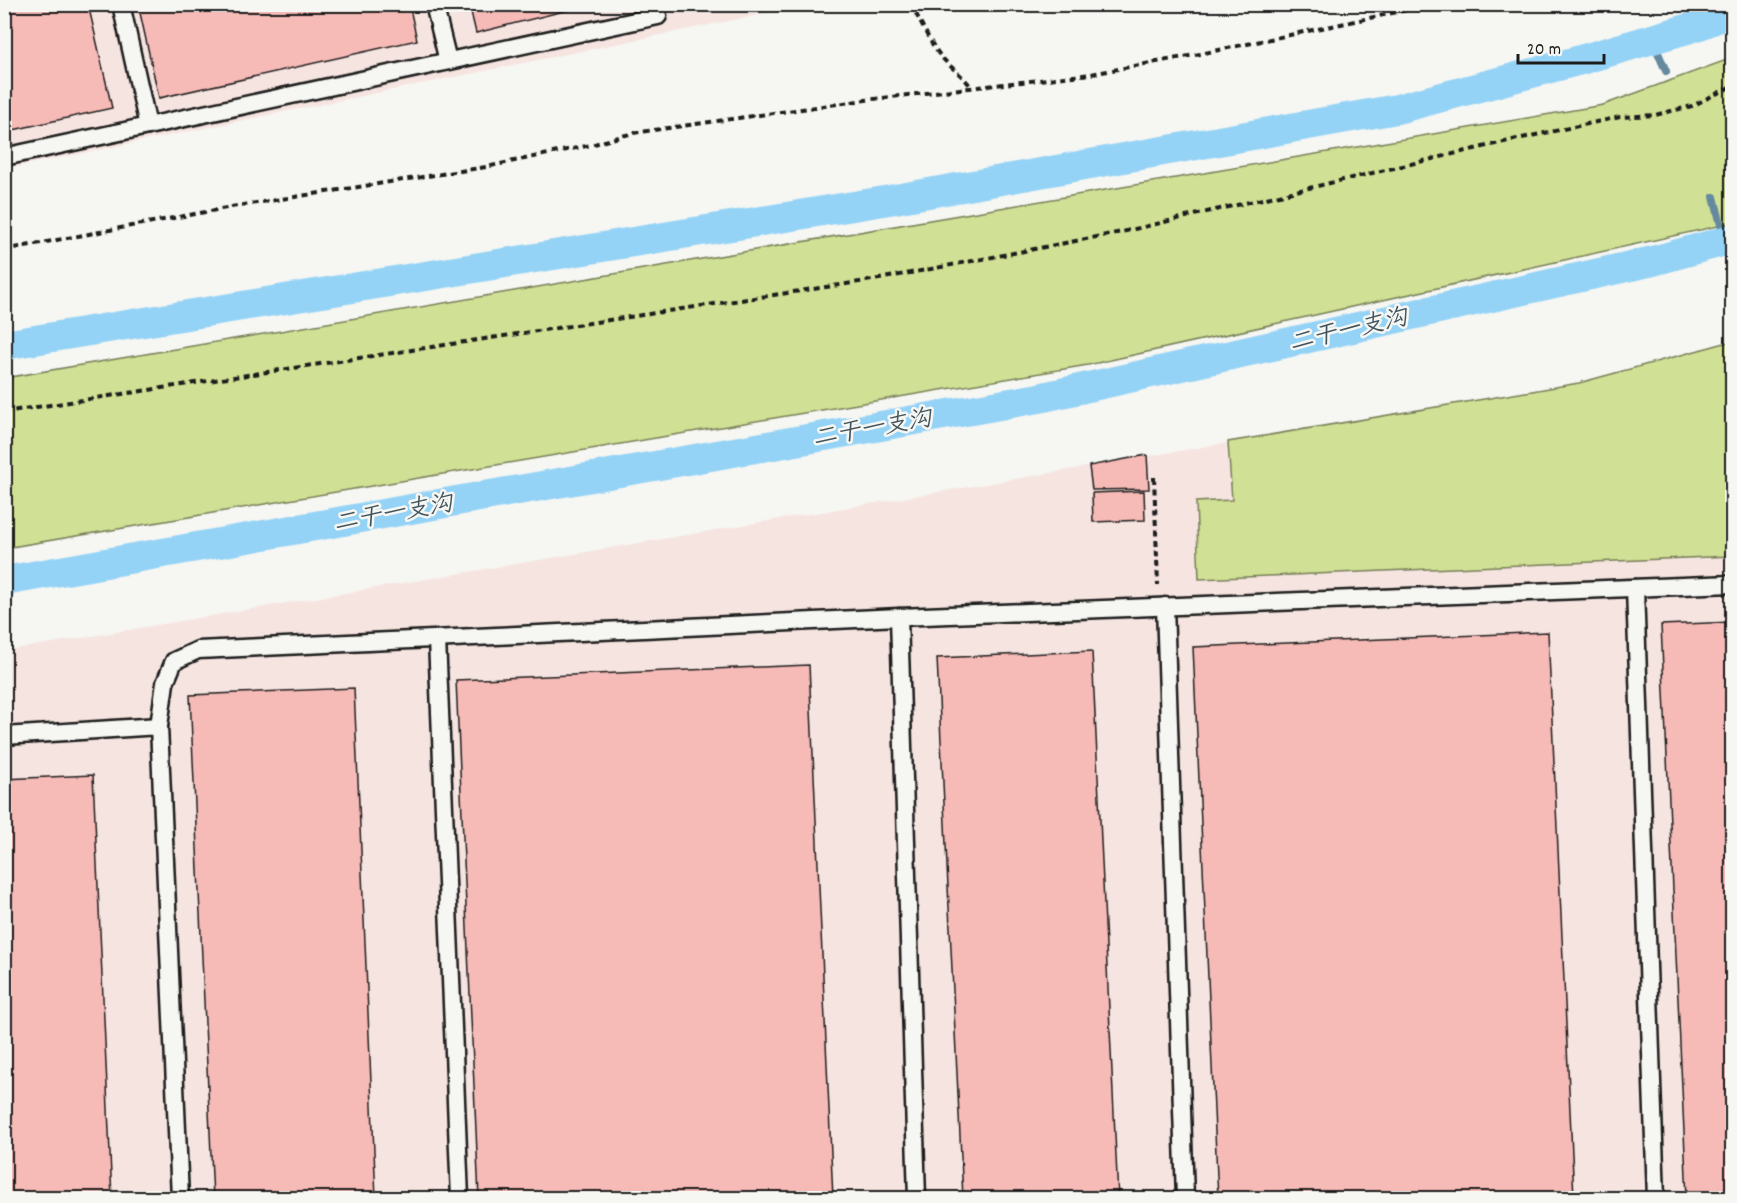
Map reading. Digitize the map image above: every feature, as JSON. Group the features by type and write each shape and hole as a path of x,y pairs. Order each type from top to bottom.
{"lane":[{"path":"121,4 148,126"},
{"path":"434,4 448,61"},
{"path":"4,157 657,16 655,4"},
{"path":"180,1198 159,726 165,682 174,661 198,650 899,617 1732,584"},
{"path":"1635,588 1656,1198"},
{"path":"1162,607 1185,1198"},
{"path":"899,617 917,1198"},
{"path":"437,639 460,1198"},
{"path":"4,736 159,726"}],"path":[{"path":"911,4 939,54 967,80 972,88"},
{"path":"4,250 237,206 486,167 591,145 633,133 865,100 1102,72 1309,32 1435,4"},
{"path":"4,412 879,279 1122,232 1620,117 1655,115 1692,106 1732,86"},
{"path":"1154,477 1162,607"}],"shaded area":[{"path":"5,5 806,5 5,169"},
{"path":"1732,341 1732,1198 5,1198 5,651 1579,383"}],"green space":[{"path":"1732,58 1732,223 1088,365 5,548 5,378 1603,105"},
{"path":"1732,341 1732,556 1199,579 1196,502 1232,500 1228,442 1579,383"}],"building":[{"path":"4,4 88,4 112,108 4,132"},
{"path":"138,4 409,4 417,40 159,98"},
{"path":"469,4 592,4 476,33"},
{"path":"1147,455 1149,489 1092,490 1089,466"},
{"path":"1144,491 1145,520 1093,522 1092,493"},
{"path":"1732,622 1732,1198 1687,1198 1661,625"},
{"path":"1548,632 1574,1198 1218,1198 1193,647"},
{"path":"1092,651 1118,1198 963,1198 937,658"},
{"path":"809,665 833,1198 479,1198 456,680"},
{"path":"354,688 376,1198 213,1198 190,695"},
{"path":"93,775 112,1198 4,1198 4,779"}],"waterway":[{"path":"4,345 884,201 1397,109 1577,61 1697,26 1732,12"},
{"path":"1652,39 1666,71"},
{"path":"1714,197 1725,241"},
{"name":"二干一支沟","path":"4,581 1039,398 1653,261 1732,239"}]}
